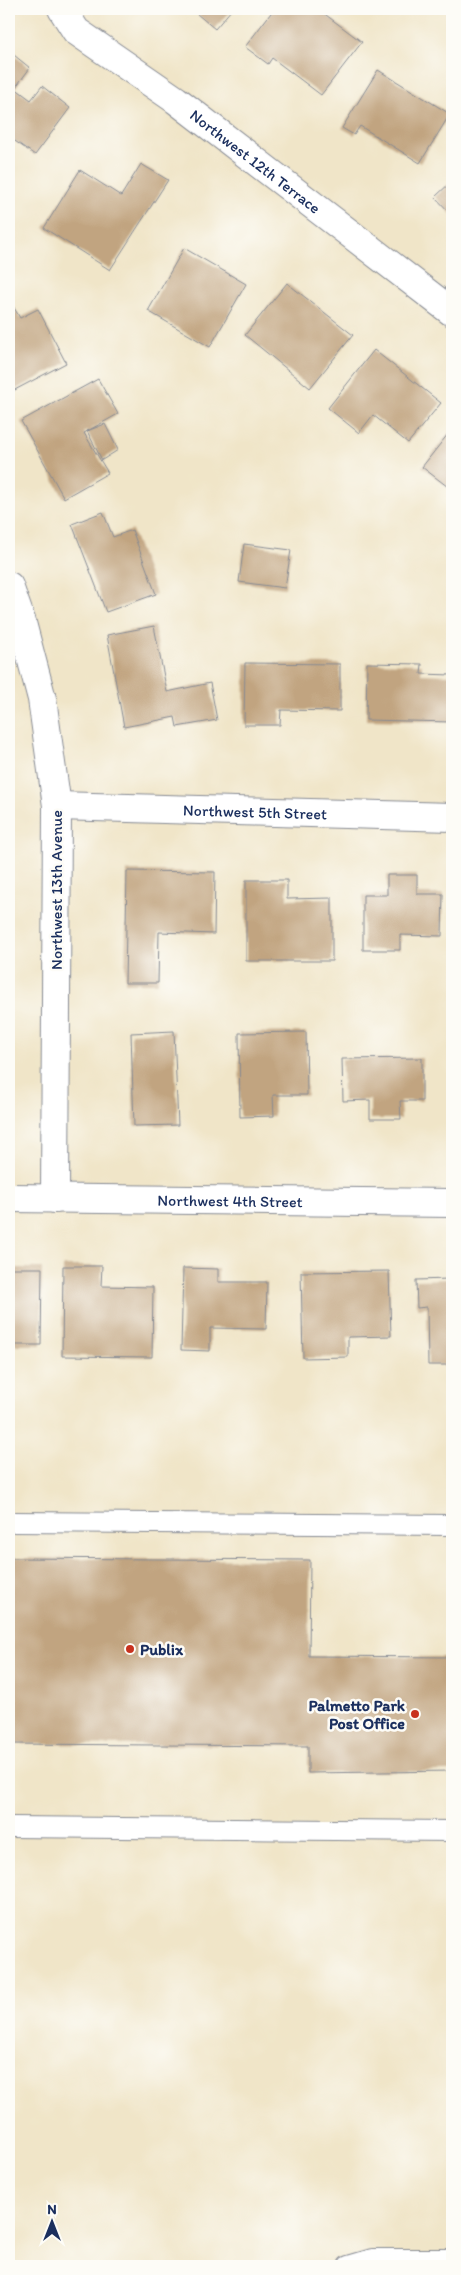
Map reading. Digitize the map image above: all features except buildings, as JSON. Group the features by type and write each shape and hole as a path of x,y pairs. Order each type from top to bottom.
{"street":[{"name":"Northwest 12th Terrace","path":"62,9 76,31 176,100 452,312"},
{"name":"Northwest 13th Avenue","path":"9,586 22,623 42,699 57,806 55,1199"},
{"name":"Northwest 5th Street","path":"57,806 452,817"},
{"name":"Northwest 4th Street","path":"9,1198 452,1203"}],"lane":[{"path":"9,1522 452,1525"},
{"path":"9,1827 452,1831"},
{"path":"348,2266 372,2259 452,2259"}],"place":[{"name":"Publix","path":"130,1649"},
{"name":"Palmetto Park Post Office","path":"415,1714"}]}
